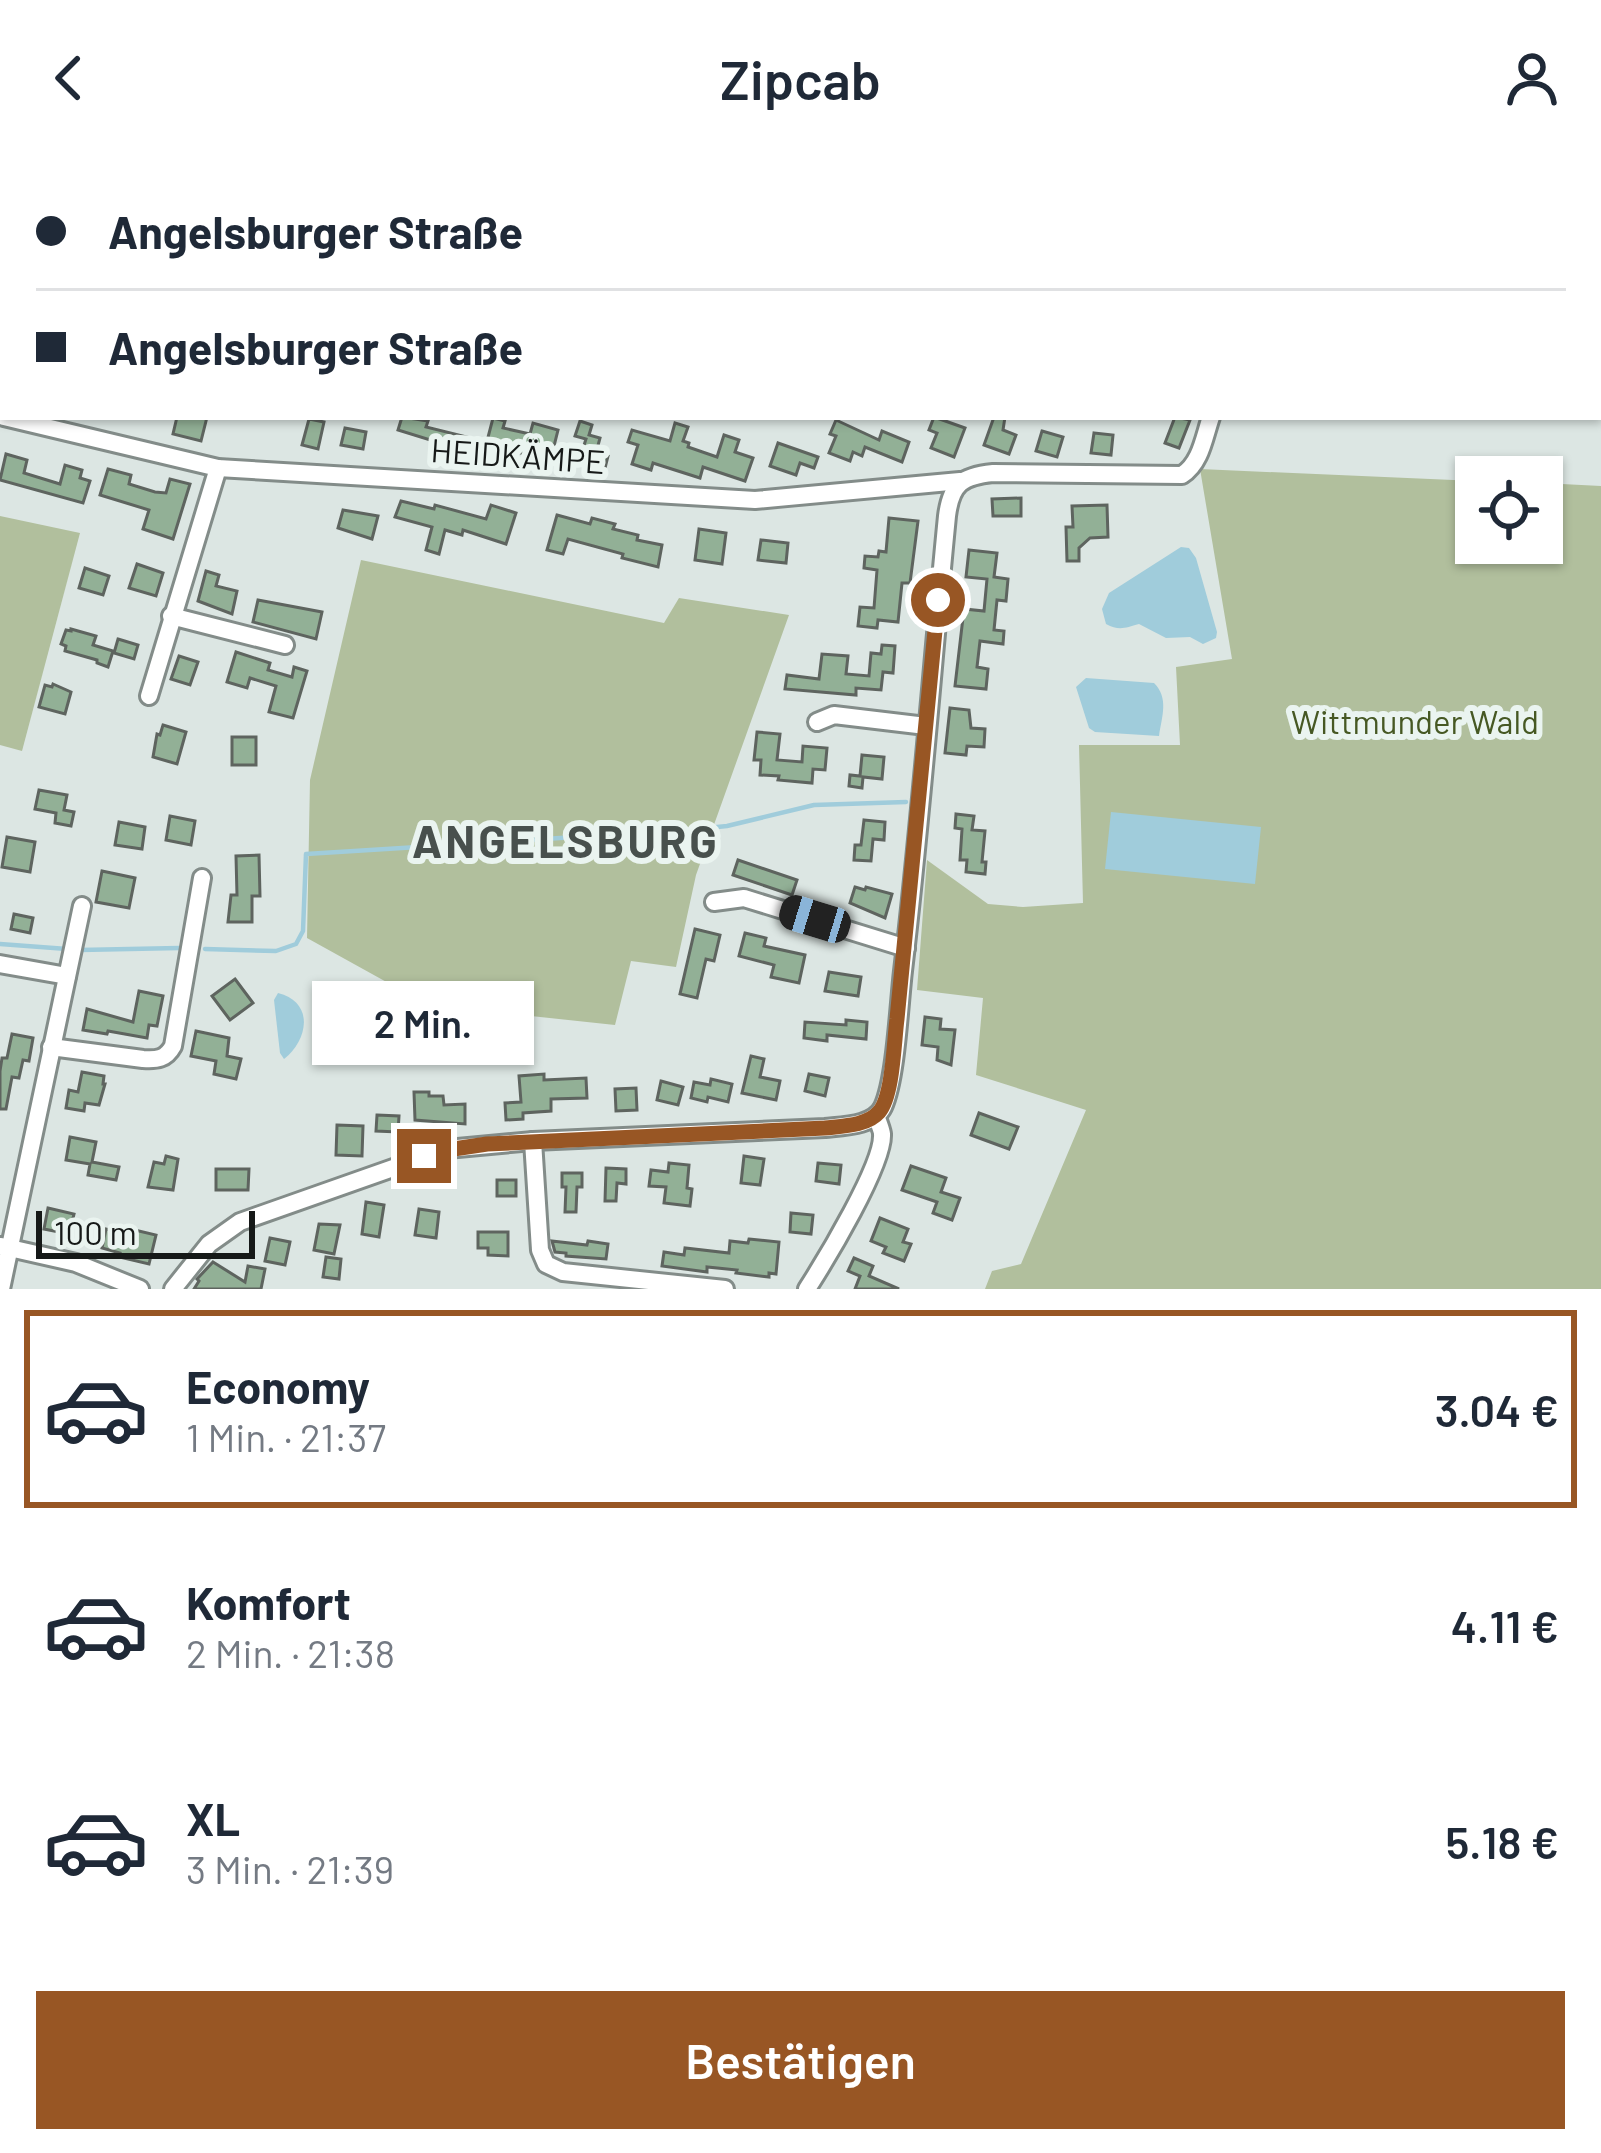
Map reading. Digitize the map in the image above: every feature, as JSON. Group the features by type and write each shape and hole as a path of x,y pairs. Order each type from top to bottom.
{"street":[{"name":"HEIDKÄMPE","path":"15,420 218,468 755,500 957,486 974,475 993,473 1182,475 1192,469 1210,420"},
{"path":"148,696 218,468"},
{"path":"173,1289 209,1244 240,1222 447,1150 533,1141 825,1128 876,1116 890,1073 947,516 957,486"},
{"path":"171,616 285,645"},
{"path":"817,722 834,716 926,726"},
{"path":"52,1047 156,1060 170,1052 202,878"},
{"path":"714,902 744,898 906,947"},
{"path":"1,1289 5,1246 82,906"},
{"path":"0,964 67,976"},
{"path":"807,1289 871,1171 882,1133 876,1116"},
{"path":"533,1141 540,1250 546,1264 563,1272 725,1289"},
{"path":"5,1246 76,1263 140,1289"}],"green space":[{"name":"Wittmunder Wald","path":"1200,469 1455,480 1455,564 1563,564 1563,484 1601,486 1601,1289 985,1289 992,1271 1021,1264 1086,1110 976,1075 983,998 917,990 927,860 988,904 1083,903 1079,745 1180,745 1176,667 1232,659"},
{"path":"0,516 80,533 22,751 0,745"},
{"path":"361,560 664,623 679,598 789,615 696,875 676,967 631,961 615,1025 428,1005 307,938 310,780"}],"water":[{"path":"1181,547 1189,548 1196,558 1216,638 1203,644 1190,637 1166,638 1139,624 1118,628 1106,624 1102,609 1109,593"},
{"path":"1086,678 1154,683 1163,701 1159,736 1089,728 1076,687"},
{"path":"1111,812 1261,827 1255,884 1105,869"},
{"path":"278,993 298,1004 304,1022 299,1042 284,1059 274,1000"}],"building":[{"path":"176,420 206,420 201,441 173,434"},
{"path":"309,420 324,422 318,449 302,445"},
{"path":"401,420 422,420 428,421 426,427 467,437 462,458 435,451 437,442 398,430"},
{"path":"492,420 505,421 503,428 530,434 533,423 558,430 542,467 523,461 525,454 486,445"},
{"path":"836,420 879,440 882,431 909,442 902,462 865,447 862,456 853,452 850,461 829,453"},
{"path":"933,420 965,428 954,457 931,448 937,433 929,430"},
{"path":"993,420 1005,420 1003,430 1016,435 1009,454 984,445"},
{"path":"1174,420 1190,420 1179,448 1165,443"},
{"path":"580,421 592,425 589,435 600,438 596,453 608,456 604,472 578,464 586,439 575,436"},
{"path":"675,423 688,427 683,441 688,447 717,457 724,435 739,440 735,452 753,458 745,481 703,467 700,478 653,463 651,470 632,464 638,445 628,442 632,430 670,441"},
{"path":"345,428 366,432 363,449 341,445"},
{"path":"1042,431 1063,437 1057,457 1036,451"},
{"path":"1094,433 1113,435 1111,455 1091,453"},
{"path":"778,443 818,457 814,468 800,463 796,475 770,466"},
{"path":"6,454 27,460 24,473 60,484 65,465 82,470 80,478 90,481 83,503 0,480"},
{"path":"108,469 131,475 129,484 155,492 166,493 170,479 190,484 173,539 143,529 149,510 100,495"},
{"path":"1021,498 1021,516 993,516 992,499"},
{"path":"401,501 486,519 491,505 516,513 506,544 463,530 462,535 445,530 439,554 426,550 432,527 395,517"},
{"path":"1107,505 1108,537 1090,538 1079,548 1079,561 1067,561 1066,527 1073,527 1072,506"},
{"path":"343,510 378,516 372,539 338,528"},
{"path":"557,515 590,524 592,518 615,524 613,529 638,535 637,540 662,545 658,567 568,539 563,554 547,550"},
{"path":"889,518 918,521 910,583 902,583 898,622 878,620 877,628 858,626 860,607 874,608 877,570 864,568 865,556 886,552"},
{"path":"699,529 726,533 722,564 695,560"},
{"path":"761,540 788,543 786,563 758,560"},
{"path":"969,550 997,553 994,577 1008,579 1006,601 997,600 994,630 1004,631 1003,644 980,641 977,667 988,669 986,689 955,686 964,609 984,611 987,579 966,577"},
{"path":"137,564 163,573 156,596 129,588"},
{"path":"85,568 109,576 103,595 79,588"},
{"path":"206,571 219,575 216,586 237,591 232,614 198,601"},
{"path":"258,600 322,612 316,639 253,622"},
{"path":"66,630 96,636 93,645 113,651 108,667 65,651 61,644"},
{"path":"118,639 138,645 134,659 114,653"},
{"path":"882,645 895,646 893,673 883,672 881,690 856,688 856,695 785,689 787,675 819,679 822,654 848,656 846,674 869,676 871,653 881,654"},
{"path":"236,652 270,663 268,670 292,677 294,667 307,671 293,718 269,712 276,686 250,678 247,688 227,682"},
{"path":"179,656 198,662 190,685 171,679"},
{"path":"45,685 71,692 65,714 39,707"},
{"path":"950,708 969,710 971,728 985,729 984,747 967,746 966,755 945,753"},
{"path":"163,725 186,732 177,764 153,757"},
{"path":"757,732 780,734 777,760 802,762 803,746 827,748 825,770 813,769 812,783 760,775 761,760 754,760"},
{"path":"232,737 256,737 256,765 232,765"},
{"path":"862,755 884,757 882,779 863,777 862,788 849,786 850,775 860,776"},
{"path":"39,790 67,795 64,810 74,812 71,826 55,823 56,813 35,809"},
{"path":"956,814 974,816 972,830 985,831 985,874 966,872 967,860 960,860 962,829 955,828"},
{"path":"170,816 195,821 191,845 166,840"},
{"path":"864,820 885,822 884,840 873,839 871,861 854,860"},
{"path":"119,822 145,827 142,849 115,845"},
{"path":"7,837 35,842 30,872 2,867"},
{"path":"259,855 260,896 252,896 252,922 228,922 231,895 237,895 236,856"},
{"path":"738,860 797,880 792,895 733,875"},
{"path":"102,871 135,878 129,908 96,902"},
{"path":"855,887 892,894 885,918 850,903"},
{"path":"14,914 33,918 30,933 11,929"},
{"path":"695,929 720,935 714,961 706,959 697,998 680,994"},
{"path":"745,933 766,938 764,946 805,955 799,983 771,977 774,965 739,956"},
{"path":"829,972 861,977 858,996 825,991"},
{"path":"235,979 253,1003 230,1020 212,996"},
{"path":"139,991 163,996 157,1026 149,1025 147,1038 83,1030 87,1009 133,1022"},
{"path":"925,1017 941,1019 940,1029 955,1030 951,1065 937,1060 938,1047 922,1045"},
{"path":"846,1020 867,1022 866,1039 804,1038 805,1022 846,1025"},
{"path":"196,1031 229,1038 227,1056 241,1059 236,1079 214,1074 216,1061 191,1056"},
{"path":"12,1034 33,1038 29,1061 23,1060 19,1078 12,1077 6,1109 0,1109 2,1058 7,1058"},
{"path":"751,1056 764,1059 760,1077 780,1081 776,1100 742,1093"},
{"path":"82,1072 104,1076 99,1105 85,1103 84,1111 66,1108 69,1090 78,1092"},
{"path":"544,1074 544,1080 586,1078 587,1098 551,1099 551,1111 506,1120 505,1103 521,1102 519,1076"},
{"path":"809,1074 829,1078 825,1096 805,1091"},
{"path":"711,1079 732,1084 728,1102 691,1098 694,1082 710,1085"},
{"path":"661,1081 683,1087 678,1105 657,1100"},
{"path":"636,1088 637,1110 616,1111 615,1089"},
{"path":"414,1092 443,1096 444,1105 465,1104 465,1124 415,1120"},
{"path":"979,1113 1018,1127 1009,1149 971,1135"},
{"path":"377,1115 399,1116 398,1132 376,1131"},
{"path":"337,1125 363,1126 362,1156 336,1155"},
{"path":"70,1137 96,1142 92,1162 119,1167 116,1180 88,1175 90,1164 66,1160"},
{"path":"166,1156 178,1159 173,1190 148,1187 154,1162 164,1164"},
{"path":"744,1156 764,1159 760,1185 741,1183"},
{"path":"669,1163 689,1165 690,1206 664,1203 666,1187 649,1186 651,1170 668,1172"},
{"path":"818,1163 841,1165 839,1184 816,1181"},
{"path":"911,1166 946,1178 941,1192 960,1198 952,1220 933,1213 937,1202 902,1190"},
{"path":"606,1168 626,1169 626,1184 617,1183 616,1201 605,1201"},
{"path":"216,1169 249,1169 248,1190 216,1190"},
{"path":"562,1173 582,1173 576,1212 565,1212"},
{"path":"497,1180 516,1180 516,1196 497,1196"},
{"path":"366,1202 384,1205 379,1237 362,1234"},
{"path":"48,1208 74,1214 69,1234 44,1229"},
{"path":"419,1209 439,1212 436,1238 415,1235"},
{"path":"791,1213 813,1215 811,1234 790,1232"},
{"path":"880,1218 908,1229 903,1242 911,1244 904,1261 883,1253 886,1247 871,1241"},
{"path":"319,1224 340,1225 334,1254 314,1250"},
{"path":"122,1227 156,1235 149,1264 102,1248 106,1229 120,1232"},
{"path":"478,1232 508,1232 508,1256 488,1255 488,1248 478,1248"},
{"path":"270,1238 290,1242 285,1265 265,1261"},
{"path":"749,1239 779,1242 776,1274 662,1266 664,1252 684,1255 685,1248 729,1253 730,1241 748,1243"},
{"path":"552,1241 608,1244 606,1259 566,1256 555,1252"},
{"path":"326,1257 341,1259 339,1279 323,1277"},
{"path":"854,1258 873,1266 869,1276 899,1289 855,1289 860,1276 848,1271"},
{"path":"213,1262 245,1282 248,1266 265,1269 261,1289 194,1289"}],"waterway":[{"path":"205,949 276,951 296,944 303,931 306,854 688,830 727,826 814,805 906,802"},
{"path":"0,944 67,949"},
{"path":"80,950 179,948"}],"district":[{"name":"ANGELSBURG","path":"566,840"}],"route":[{"path":"424,1156 487,1144 825,1128 876,1116 890,1073 906,947 938,600"}]}
